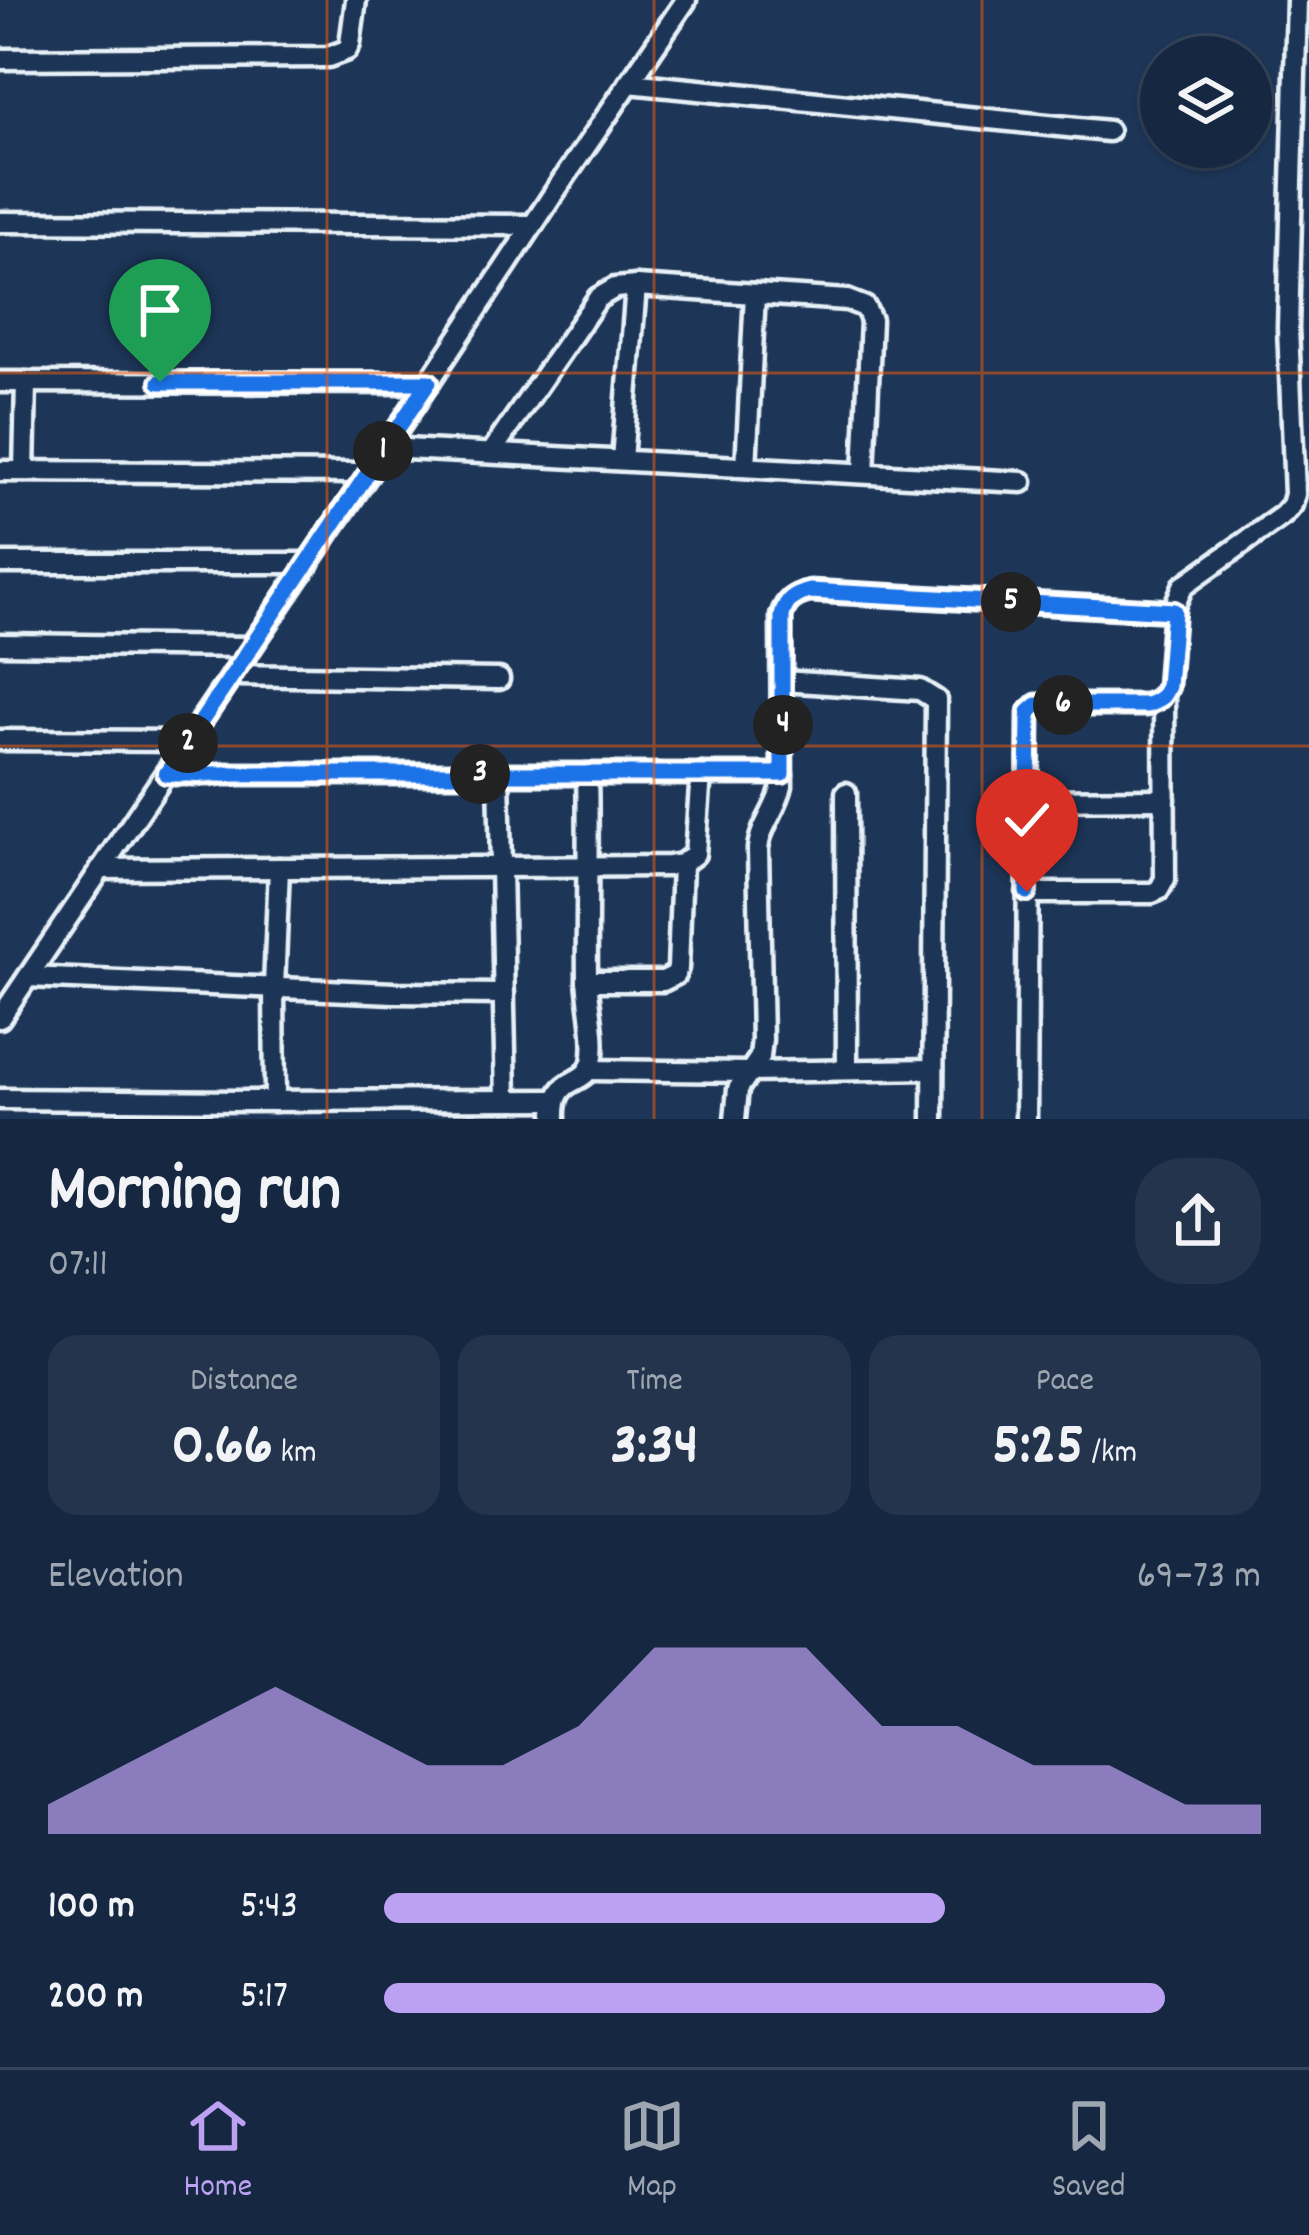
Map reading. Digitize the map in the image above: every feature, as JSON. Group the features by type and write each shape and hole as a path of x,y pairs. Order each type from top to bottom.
{"street":[{"path":"0,59 328,57 347,50 350,44 356,0"},
{"path":"0,1018 686,0"},
{"path":"1027,892 1159,890 1165,879 1164,696 1177,596 1292,505 1288,328 1297,0"},
{"path":"629,83 1108,131"},
{"path":"0,222 533,225"},
{"path":"622,460 636,286"},
{"path":"491,454 598,298 615,288 636,286 857,302 869,312 864,473"},
{"path":"746,467 754,294"},
{"path":"0,382 429,382"},
{"path":"24,471 26,382"},
{"path":"386,448 1022,482"},
{"path":"0,471 369,473"},
{"path":"0,563 309,563"},
{"path":"736,1119 738,1089 760,1057 758,849 761,831 779,798 782,616 796,594 810,591 1174,611"},
{"path":"0,644 250,647"},
{"path":"232,675 499,679"},
{"path":"782,681 920,690 936,700 934,1119"},
{"path":"1026,1119 1028,721 1037,705 1146,705 1164,696"},
{"path":"0,740 189,741"},
{"path":"166,774 782,774"},
{"path":"499,774 506,1100"},
{"path":"587,774 587,981 592,1054 588,1070"},
{"path":"100,869 682,864 694,854 701,774"},
{"path":"846,793 847,1070"},
{"path":"1028,800 1165,799"},
{"path":"587,981 663,981 675,975 682,864"},
{"path":"275,1101 279,868"},
{"path":"28,977 504,994"},
{"path":"0,1099 506,1100 555,1109 563,1086 588,1070 933,1069"}],"route":[{"path":"160,382 429,382 166,774 782,774 782,616 796,594 810,591 1174,611 1168,686 1158,702 1037,705 1029,712 1027,892"}]}
